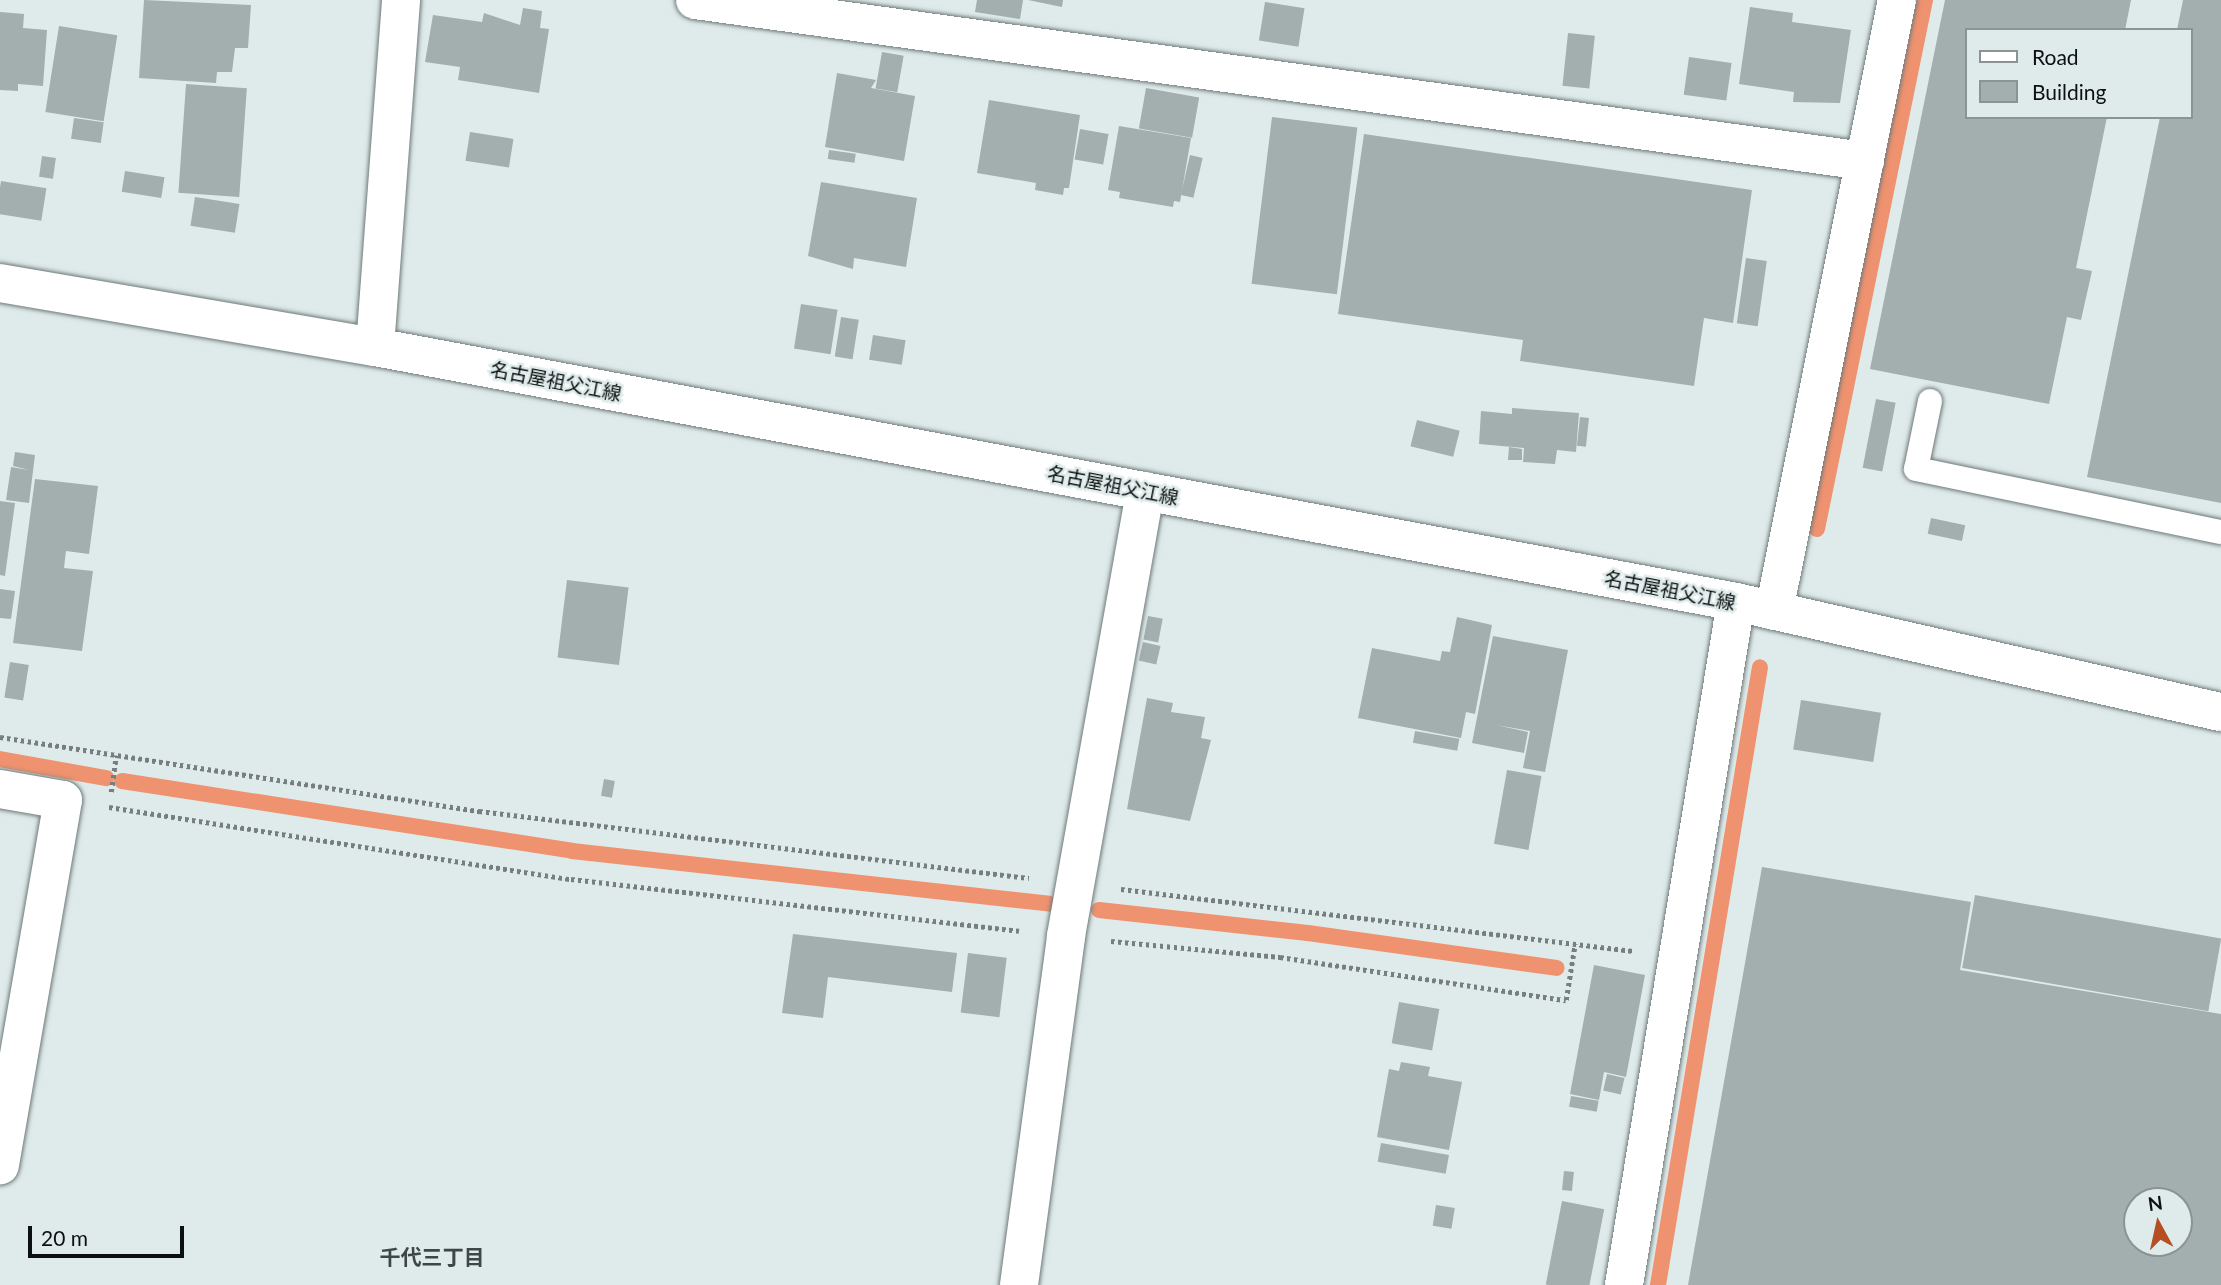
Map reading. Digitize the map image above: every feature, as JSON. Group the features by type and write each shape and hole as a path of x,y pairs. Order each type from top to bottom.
{"street":[{"path":"375,347 401,0"},
{"path":"695,0 1865,162"},
{"path":"1774,611 1897,0"},
{"name":"名古屋祖父江線","path":"0,283 375,347 1736,602 2221,712"},
{"path":"1019,1285 1066,936 1145,491"},
{"path":"1624,1285 1736,602"},
{"path":"0,789 63,800 0,1166"}],"lane":[{"path":"1930,401 1916,469 2221,532"}],"path":[{"path":"0,737 479,811 1678,956"},
{"path":"109,807 116,754"},
{"path":"63,800 571,879 1066,936 1280,957 1566,1000 1575,944"}],"building":[{"path":"144,0 251,5 248,48 235,48 232,72 217,72 216,83 139,78"},
{"path":"977,0 1023,0 1020,19 975,12"},
{"path":"1028,0 1063,0 1062,7"},
{"path":"1945,0 2131,0 2125,28 1966,28 1966,119 2107,119 2076,268 2092,271 2081,320 2067,317 2049,404 1870,369"},
{"path":"2183,0 2221,0 2221,503 2087,477 2160,119 2193,119 2193,28 2177,28"},
{"path":"1265,2 1305,8 1298,47 1259,41"},
{"path":"1750,7 1793,13 1792,22 1851,30 1840,103 1793,102 1794,92 1739,84"},
{"path":"523,8 542,11 540,28 549,29 539,93 458,80 460,67 425,62 433,15 482,22 484,13 520,25"},
{"path":"0,12 24,14 23,28 47,30 43,86 18,84 18,91 0,90"},
{"path":"59,26 117,35 104,121 45,112"},
{"path":"1568,33 1595,36 1589,89 1562,86"},
{"path":"882,52 904,56 897,92 876,88"},
{"path":"1689,57 1732,63 1726,101 1684,95"},
{"path":"837,73 876,80 871,88 915,96 904,161 825,147"},
{"path":"186,84 247,88 239,197 178,193"},
{"path":"1146,88 1199,97 1192,138 1139,128"},
{"path":"989,100 1080,115 1069,188 1064,188 1063,195 1035,190 1036,183 977,173"},
{"path":"1272,117 1357,127 1337,294 1252,284"},
{"path":"74,118 104,122 101,143 71,139"},
{"path":"1119,126 1191,138 1180,202 1174,201 1173,207 1119,198 1120,192 1108,190"},
{"path":"1080,129 1109,134 1103,165 1075,160"},
{"path":"470,132 513,139 509,168 465,161"},
{"path":"1364,134 1752,190 1733,323 1704,318 1694,386 1520,361 1523,340 1338,314"},
{"path":"829,150 856,154 854,163 828,159"},
{"path":"1190,155 1203,158 1193,198 1181,195"},
{"path":"42,156 56,158 53,179 39,177"},
{"path":"125,171 165,177 161,198 122,192"},
{"path":"1,181 46,188 41,221 0,214"},
{"path":"821,182 917,198 906,267 854,258 853,269 808,256"},
{"path":"195,197 239,204 235,233 190,226"},
{"path":"1746,258 1767,261 1758,326 1737,323"},
{"path":"801,304 838,310 831,354 794,348"},
{"path":"841,317 859,320 853,359 835,357"},
{"path":"873,335 906,340 902,365 869,360"},
{"path":"1876,399 1896,403 1882,472 1863,468"},
{"path":"1512,408 1579,413 1576,452 1557,450 1555,464 1523,462 1524,448 1479,444 1481,411 1512,414"},
{"path":"1580,417 1589,418 1586,447 1577,446"},
{"path":"1417,420 1460,431 1453,457 1410,446"},
{"path":"1509,447 1522,449 1522,460 1508,460"},
{"path":"15,452 35,455 29,503 6,500 11,467 29,470 13,466"},
{"path":"35,479 98,486 89,554 66,551 64,568 93,571 82,651 13,643"},
{"path":"0,501 15,503 5,576 0,575"},
{"path":"1931,518 1965,525 1962,541 1928,534"},
{"path":"567,580 629,588 619,665 557,657"},
{"path":"0,589 15,591 11,619 0,618"},
{"path":"1148,616 1163,619 1158,642 1143,640"},
{"path":"1457,617 1492,625 1475,714 1466,712 1461,738 1358,718 1372,648 1440,661 1442,651 1450,652"},
{"path":"1493,636 1568,650 1545,772 1523,768 1530,731 1496,725 1528,732 1524,753 1472,743"},
{"path":"1143,642 1161,646 1156,665 1139,661"},
{"path":"10,662 29,665 23,701 4,698"},
{"path":"1147,698 1173,703 1171,712 1205,717 1201,738 1211,740 1190,821 1127,809"},
{"path":"1801,700 1881,713 1873,762 1793,749"},
{"path":"1415,731 1459,739 1457,751 1413,743"},
{"path":"1507,770 1541,776 1528,850 1494,844"},
{"path":"604,779 615,781 612,798 601,796"},
{"path":"1762,867 1971,902 1960,970 2221,1014 2221,1285 1688,1285"},
{"path":"1975,895 2221,938 2208,1011 1962,968"},
{"path":"793,934 957,953 952,992 828,977 823,1018 782,1013"},
{"path":"968,953 1007,958 999,1017 961,1013"},
{"path":"1594,965 1645,975 1626,1077 1604,1072 1599,1100 1570,1094"},
{"path":"1399,1002 1439,1009 1432,1050 1392,1043"},
{"path":"1401,1062 1430,1067 1428,1076 1462,1082 1449,1150 1377,1137 1389,1069 1399,1071"},
{"path":"1607,1074 1625,1078 1621,1095 1603,1091"},
{"path":"1571,1096 1599,1101 1597,1112 1569,1107"},
{"path":"1381,1143 1449,1155 1446,1174 1378,1162"},
{"path":"1564,1171 1574,1172 1572,1191 1562,1190"},
{"path":"1562,1201 1604,1209 1589,1285 1546,1284"},
{"path":"1436,1205 1455,1208 1451,1229 1433,1226"}],"waterway":[{"path":"1817,529 1925,0"},
{"path":"1658,1285 1760,667"},
{"path":"0,759 106,778"},
{"path":"122,781 572,851 1049,904"},
{"path":"1099,910 1308,933 1557,968"}],"district":[{"name":"千代三丁目","path":"432,1257"}]}
